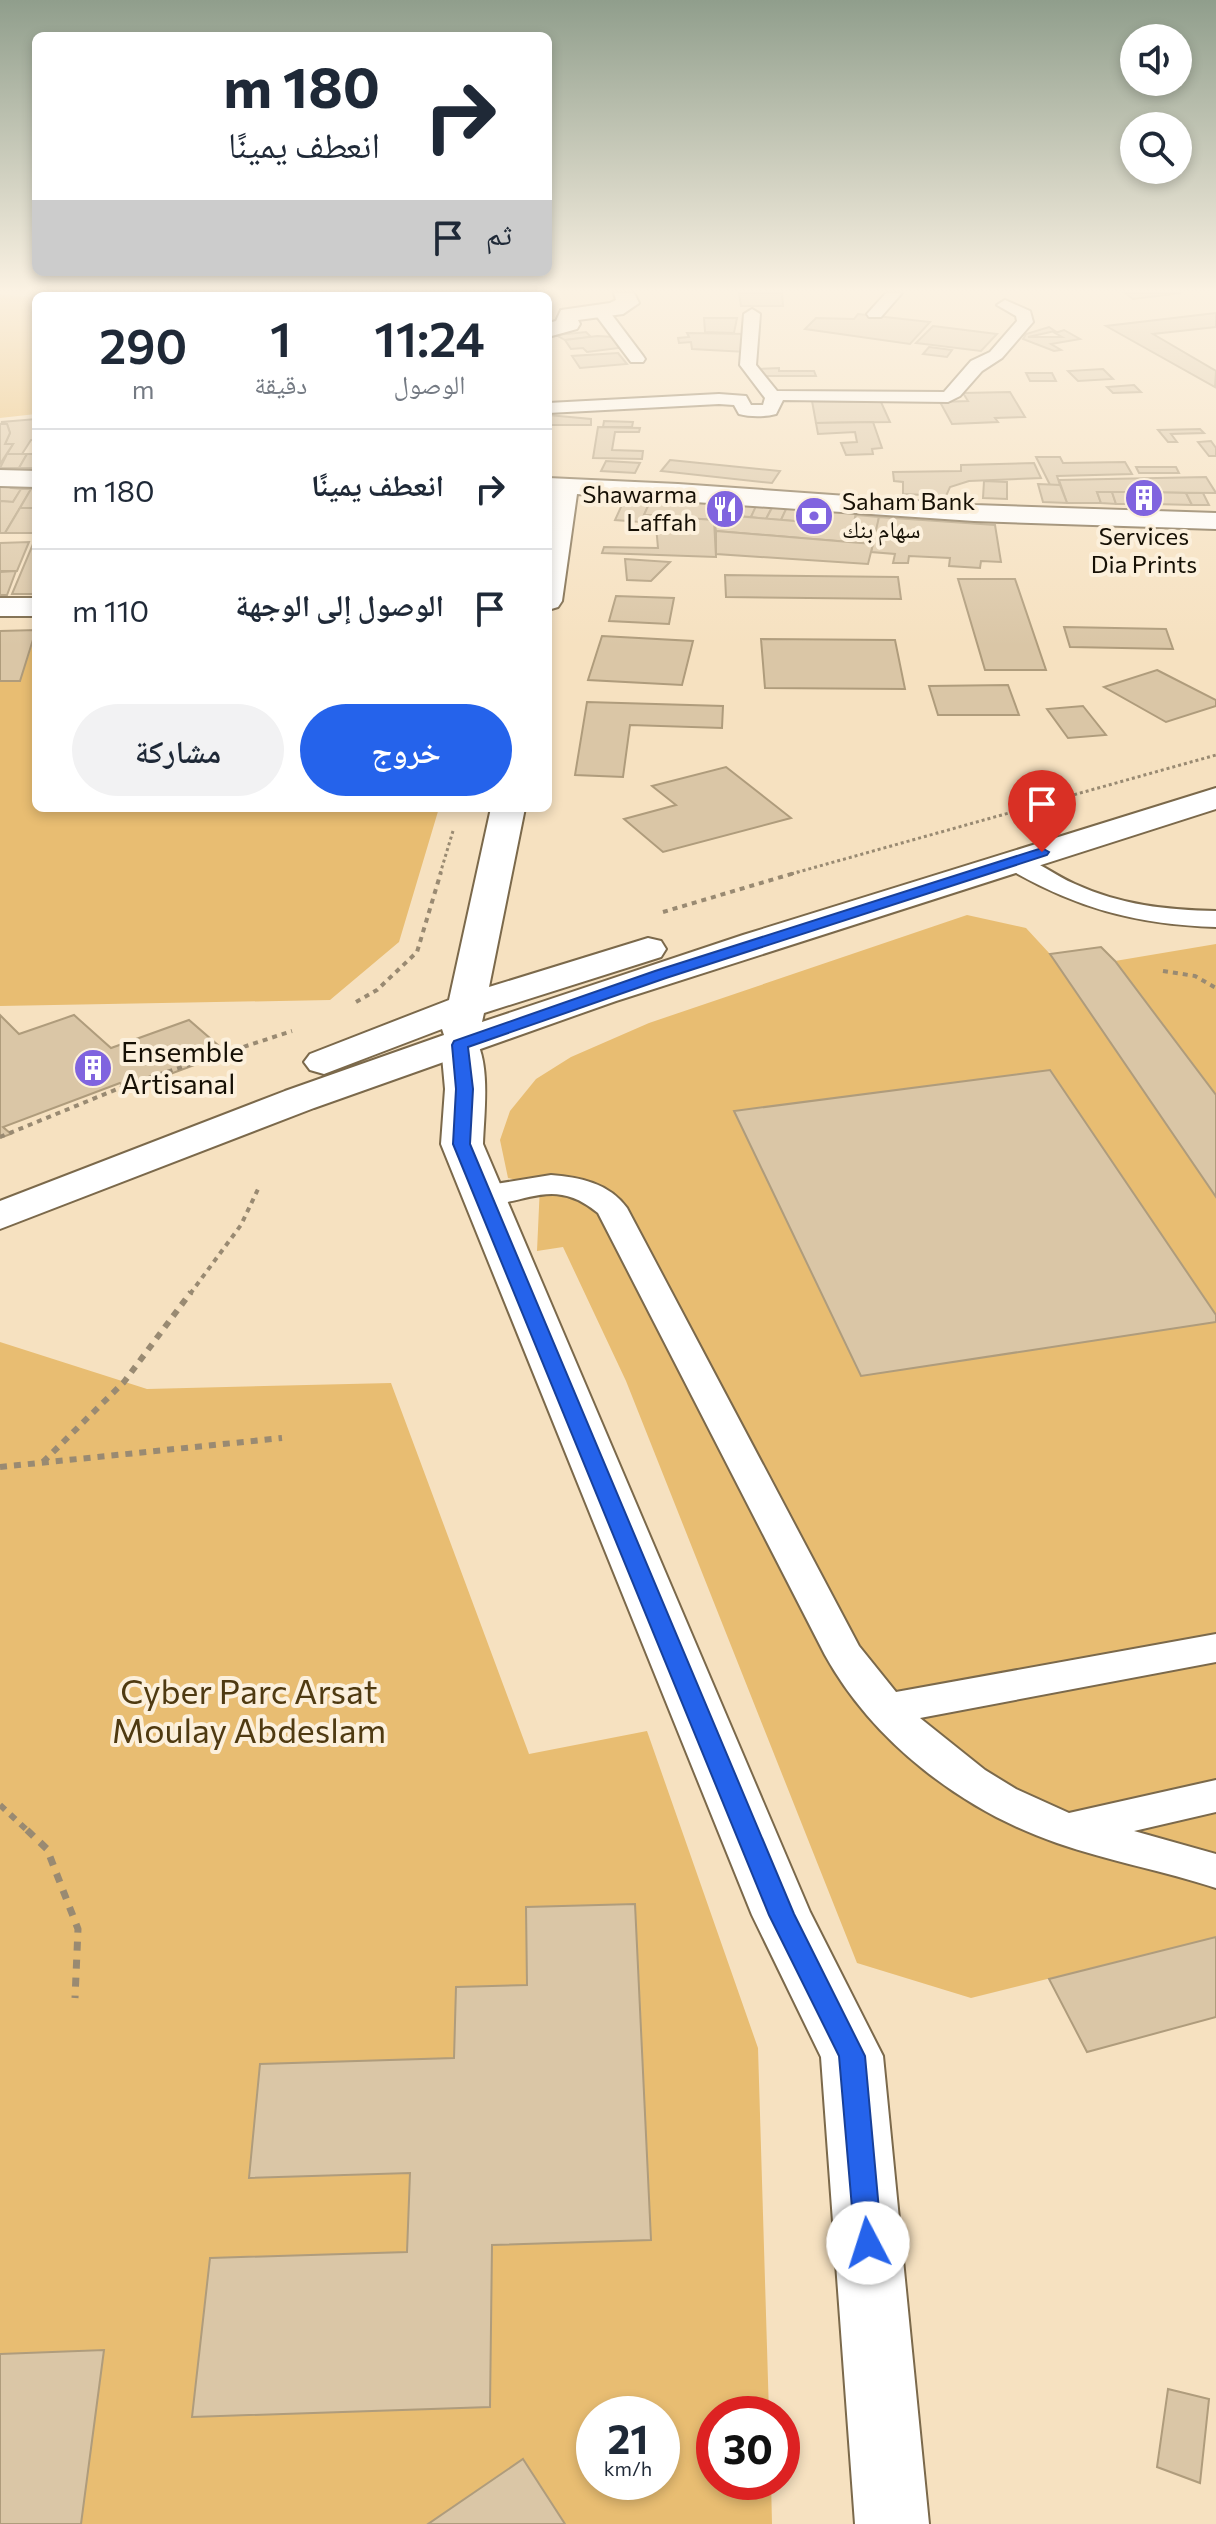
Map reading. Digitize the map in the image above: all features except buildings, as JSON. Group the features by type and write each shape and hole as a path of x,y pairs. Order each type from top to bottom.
{"street":[{"path":"0,478 32,479"},
{"path":"552,544 556,486 695,491 1008,515 1216,521"},
{"path":"0,607 32,607"},
{"path":"0,1190 462,1026 1216,775"},
{"path":"0,1216 462,1026 660,975 1216,798"},
{"path":"507,812 462,1026 465,1089 462,1144 782,1915 852,2056 892,2524"}],"lane":[{"path":"1013,861 1089,902 1133,913 1216,919"},
{"path":"483,1195 540,1185 571,1184 596,1192 611,1208 844,1655 885,1709 913,1739 963,1777 1012,1805 1067,1829 1216,1871"},
{"path":"885,1709 1216,1648"},
{"path":"1067,1829 1216,1796"}],"path":[{"path":"655,914 896,843 1216,755"},
{"path":"352,1005 377,990 417,952 457,819"},
{"path":"1163,971 1195,976 1216,988"},
{"path":"0,1137 127,1085 299,1029"},
{"path":"43,1462 124,1382 241,1225 259,1187"},
{"path":"0,1467 282,1438"},
{"path":"0,1805 47,1849 78,1929 75,1998"}],"green space":[{"path":"0,411 32,411 32,414 0,418"},
{"path":"32,645 32,812 438,812 399,942 330,1000 0,1006 0,681 20,681"},
{"path":"967,915 1026,928 1050,954 1216,1197 1216,1937 971,1998 857,1963 626,1381 563,1247 537,1251 540,1185 508,1178 500,1140 510,1111 536,1079 571,1057 649,1023"},
{"path":"1216,944 1216,1095 1115,961"},
{"name":"Cyber Parc Arsat Moulay Abdeslam","path":"0,1342 147,1389 391,1383 529,1754 647,1731 758,2048 768,2396 696,2396 696,2500 771,2500 772,2524 0,2524"}],"place":[{"name":"Services Dia Prints","path":"1144,498"},
{"name":"Shawarma Laffah","path":"725,509"},
{"name":"Saham Bank سهام بنك","path":"814,516"},
{"name":"Ensemble Artisanal","path":"93,1068"}],"route":[{"path":"868,2243 852,2056 782,1915 462,1144 465,1089 460,1045 660,975 1042,852"}]}
